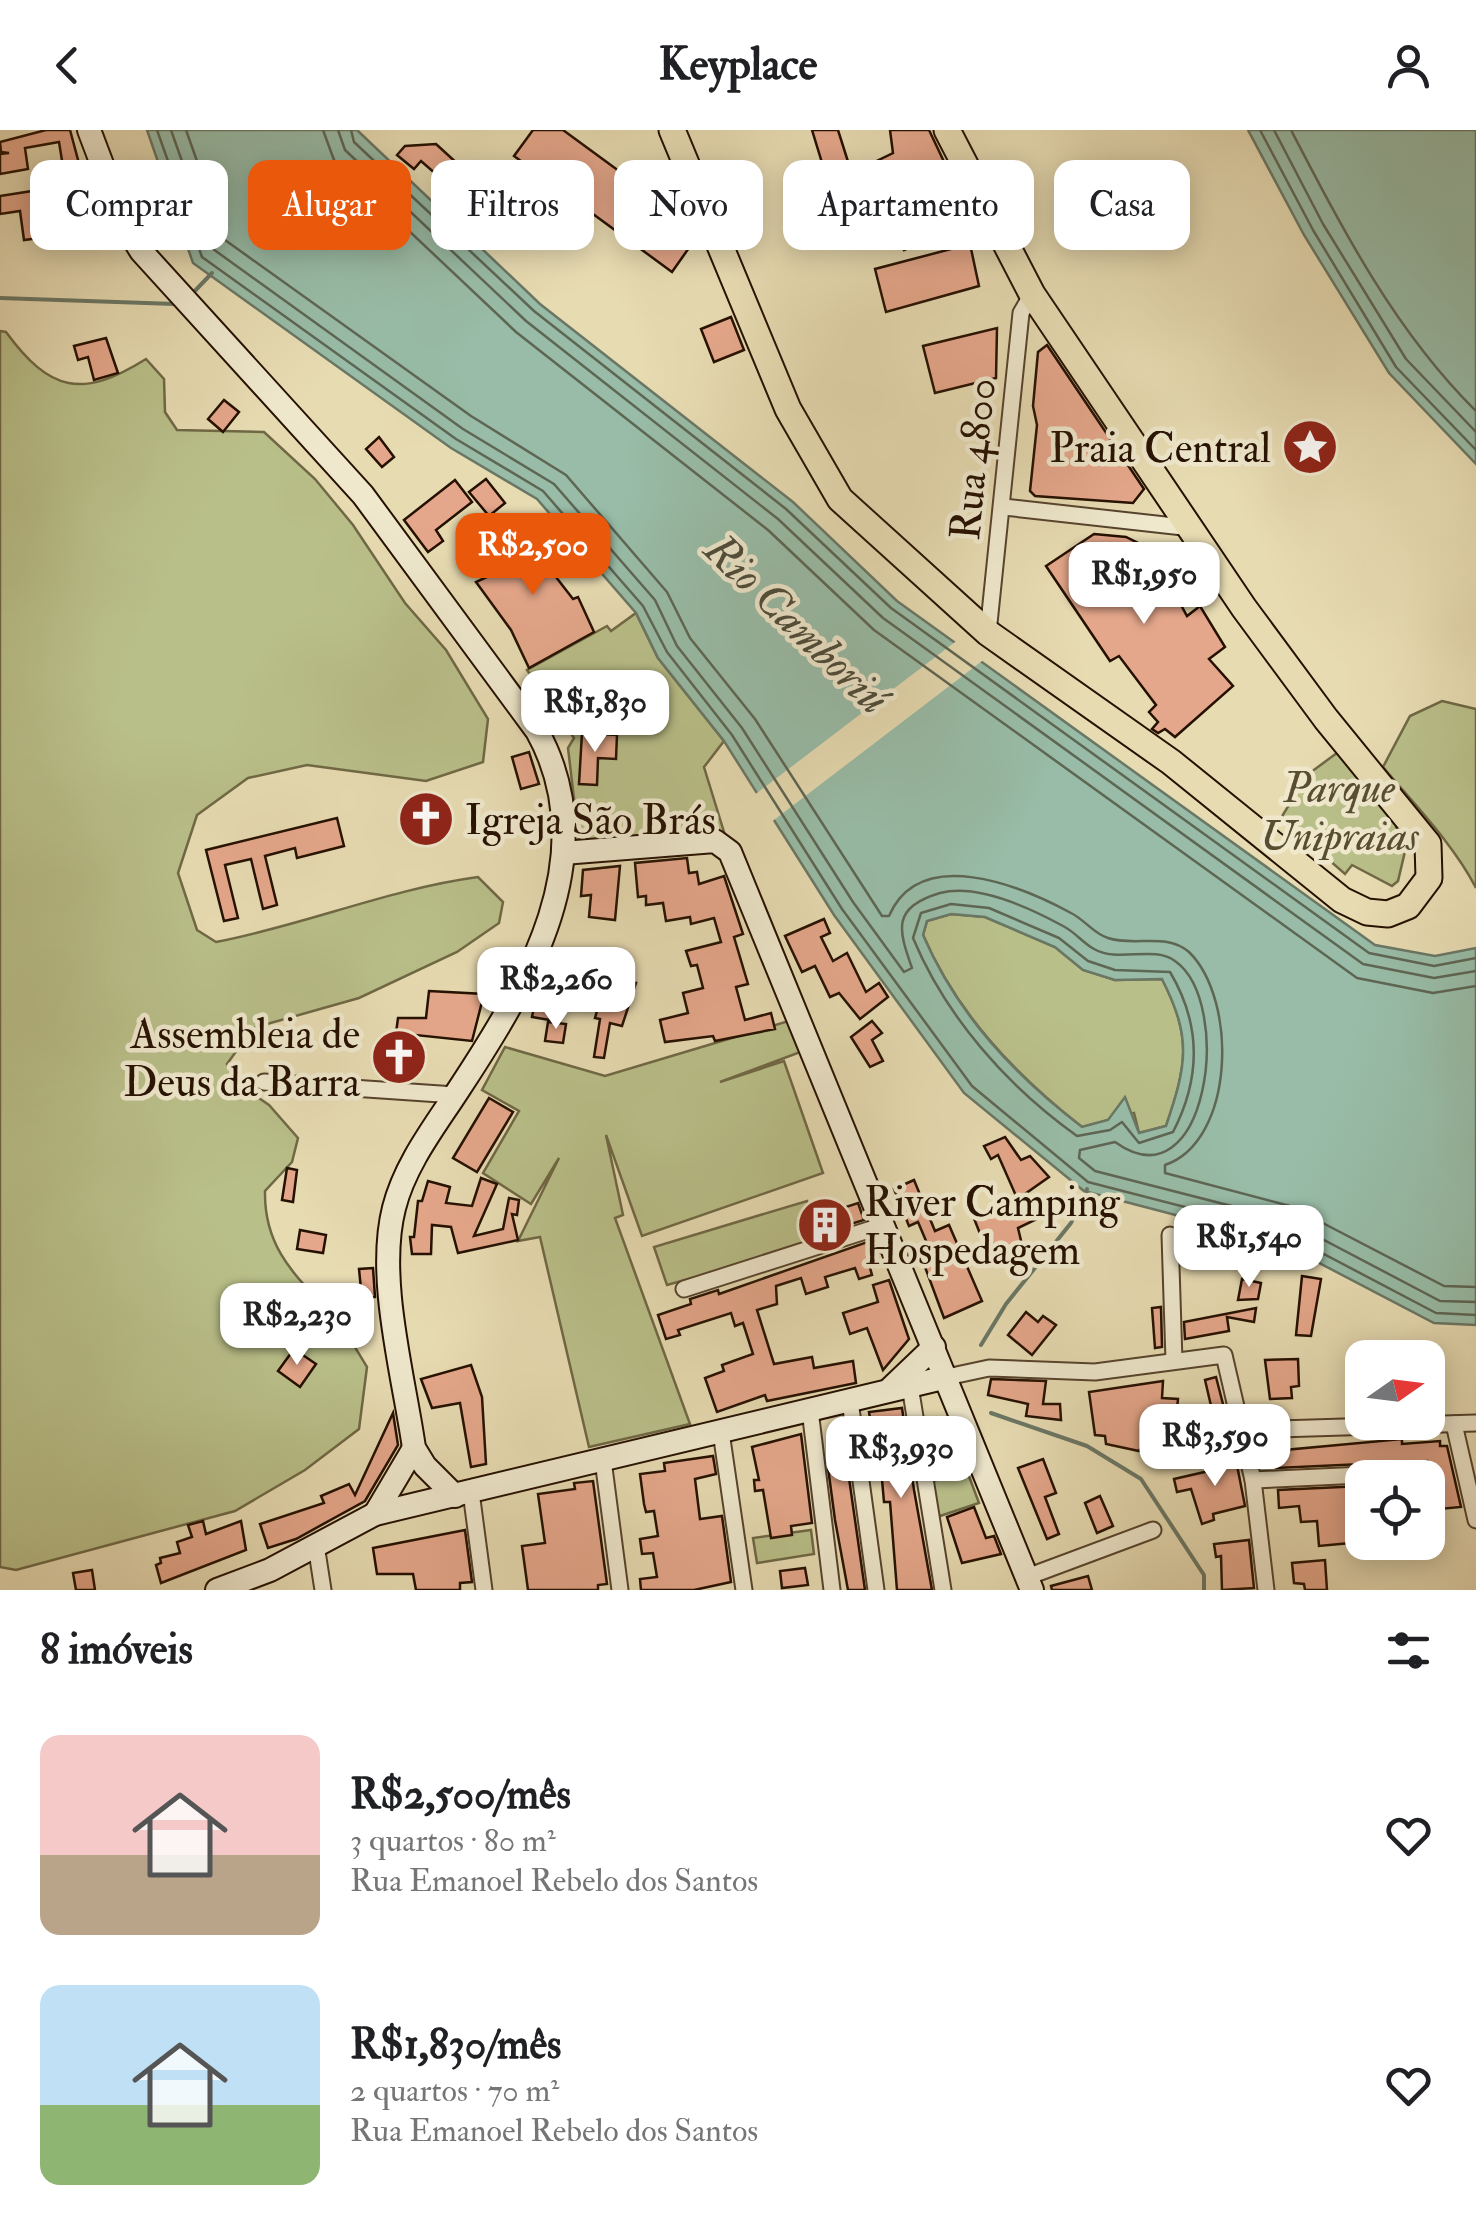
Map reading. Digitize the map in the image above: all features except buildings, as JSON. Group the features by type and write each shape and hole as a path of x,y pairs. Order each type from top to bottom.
{"main road":[{"path":"89,130 125,225 166,281 363,495 537,731 557,779 564,853 553,912 529,973 402,1182 389,1232 390,1278 414,1448 425,1466 463,1494"},
{"path":"672,130 788,409 825,478 889,548 988,633 1171,762 1352,906 1388,914 1408,906 1430,878 1428,844 1293,675 1032,294 947,130"},
{"path":"564,853 715,840 730,852 934,1346 935,1386 1030,1583"},
{"path":"884,1392 934,1346"},
{"path":"217,1590 246,1581 375,1514 884,1392 935,1386"},
{"path":"375,1514 414,1448"}],"street":[{"name":"Rua 4800","path":"988,633 1021,313 1032,294"},
{"path":"1004,507 1192,528"},
{"path":"264,1082 455,1095"},
{"path":"684,1289 884,1224"},
{"path":"1170,1234 1174,1361"},
{"path":"943,1590 935,1386 971,1370 1094,1372 1224,1355 1253,1480 1266,1590"},
{"path":"850,1401 876,1590"},
{"path":"810,1410 832,1590"},
{"path":"1243,1430 1476,1423"},
{"path":"1454,1424 1476,1520"},
{"path":"722,1432 744,1590"},
{"path":"603,1460 620,1590"},
{"path":"1253,1480 1345,1476"},
{"path":"463,1494 484,1590"},
{"path":"1030,1583 1154,1530"},
{"path":"316,1545 323,1590"}],"green space":[{"path":"0,331 6,332 37,367 68,383 103,380 146,359 164,379 165,412 177,430 264,432 315,479 353,525 405,603 446,650 488,719 483,762 426,781 307,765 248,778 197,815 178,873 197,930 216,942 412,890 478,877 503,902 499,923 457,952 359,998 253,1028 227,1064 235,1082 269,1105 298,1138 292,1162 265,1191 266,1211 284,1259 341,1326 367,1367 359,1429 305,1470 235,1511 16,1570 0,1567"},
{"path":"636,613 658,658 724,741 704,767 724,832 579,841 568,748 574,738 527,670 607,626 611,631"},
{"path":"1442,701 1476,709 1476,888 1445,841 1383,767 1410,716"},
{"name":"Parque Unipraias","path":"1341,750 1397,813 1396,827 1407,843 1398,881 1392,886 1352,865 1345,874 1281,818 1307,775"},
{"path":"951,914 985,917 1055,947 1083,970 1115,980 1162,979 1178,1018 1183,1051 1166,1126 1139,1133 1134,1113 1082,1127 1033,1086 970,1016 923,935 927,921"},
{"path":"792,1020 803,1051 720,1082 784,1061 823,1173 642,1236 606,1135 623,1215 615,1218 690,1424 589,1447 540,1237 518,1241 559,1158 531,1204 483,1173 519,1111 482,1090 505,1047 605,1076"},
{"path":"807,1201 820,1242 667,1285 654,1247"},
{"path":"967,1471 979,1503 937,1517 930,1482"},
{"path":"811,1530 814,1554 757,1563 753,1538"}],"water":[{"name":"Rio Camboriú","path":"147,130 357,130 389,160 248,160 248,250 411,250 411,181 431,200 431,250 483,250 540,304 793,502 897,601 1375,945 1435,956 1476,948 1476,1325 1434,1323 1279,1242 1084,1191 964,1093 834,915 724,741 658,658 636,613 537,499 451,448 193,263 189,250 228,250 228,160 157,160","holes":["951,914 985,917 1055,947 1083,970 1115,980 1162,979 1178,1018 1183,1051 1166,1126 1139,1133 1125,1097 1108,1120 1082,1127 1033,1086 970,1017 923,935 927,921"]},
{"path":"1248,130 1476,130 1476,464 1389,373 1304,235"}],"pier":[{"path":"959,639 986,658 770,823 753,796"}],"waterway":[{"path":"191,295 212,273"},
{"path":"0,298 175,304"},
{"path":"981,1345 1006,1304 1071,1223 1087,1189"},
{"path":"991,1413 1087,1446 1141,1479 1204,1575 1204,1590"}],"place":[{"name":"Praia Central","path":"1310,447"},
{"name":"Igreja São Brás","path":"426,819"},
{"name":"Assembleia de Deus da Barra","path":"399,1057"},
{"name":"River Camping Hospedagem","path":"825,1225"}]}
